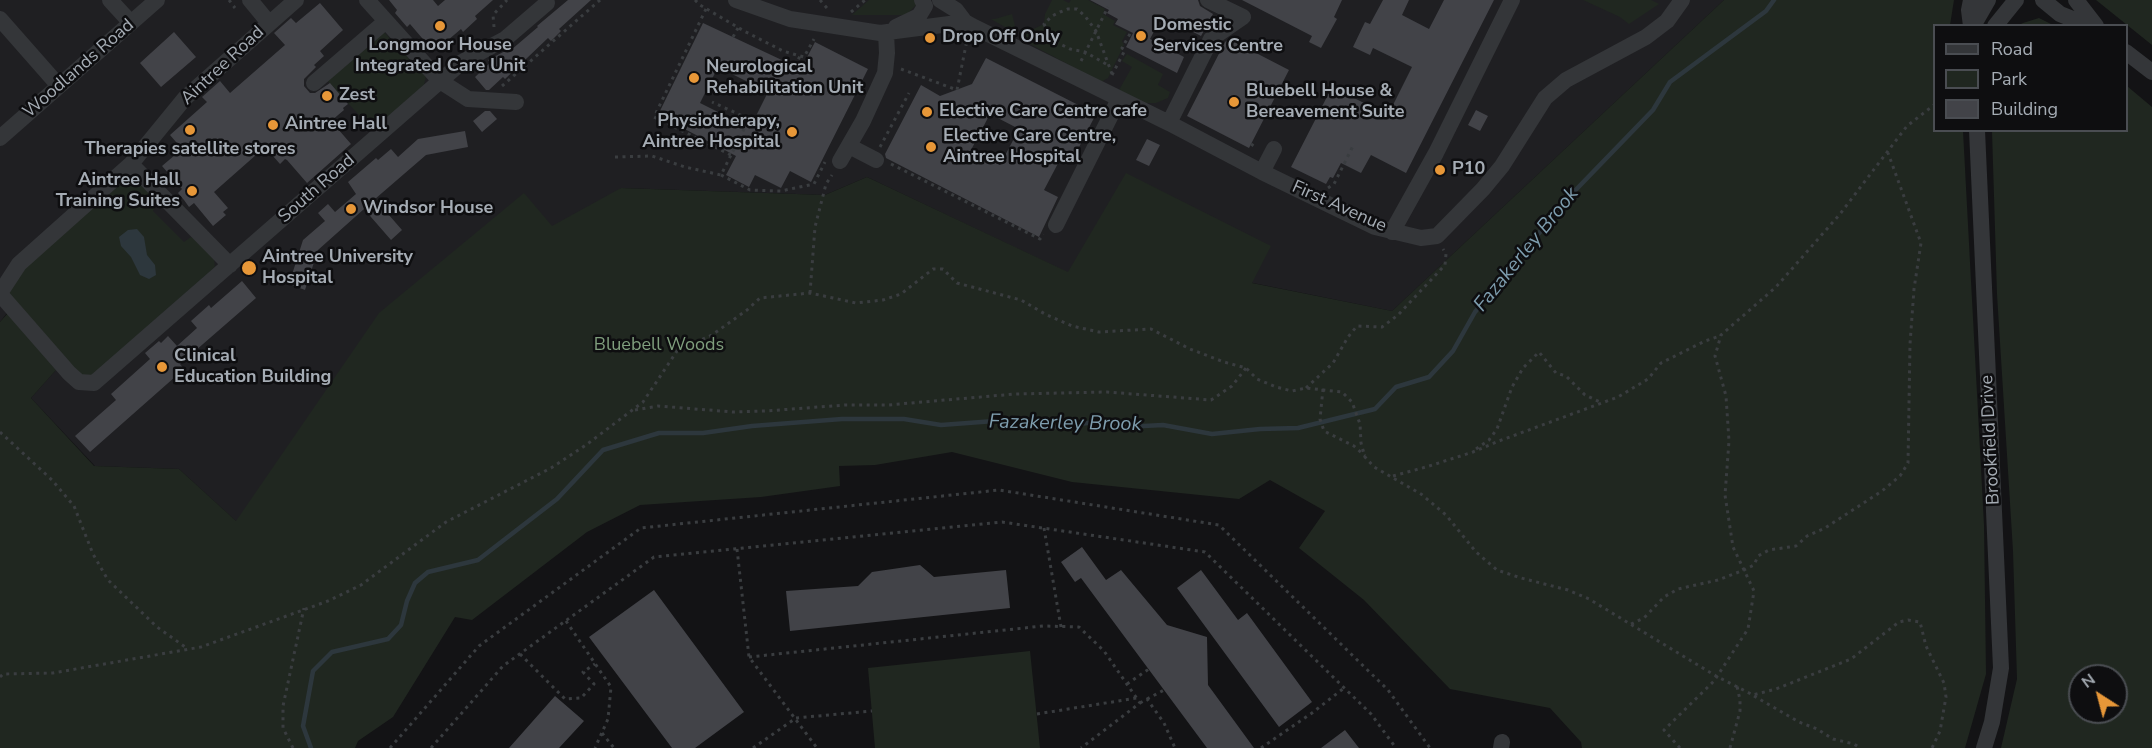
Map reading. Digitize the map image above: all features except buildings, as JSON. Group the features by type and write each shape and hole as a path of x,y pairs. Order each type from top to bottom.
{"street":[{"path":"110,0 131,23"},
{"name":"Woodlands Road","path":"0,138 157,0"},
{"path":"250,0 269,23"},
{"name":"Aintree Road","path":"0,294 20,264 131,164 184,98 296,0"},
{"path":"367,0 440,81 468,99 516,102"},
{"path":"736,0 790,19 883,33 941,26 967,27"},
{"path":"883,33 919,16 925,6 922,0"},
{"path":"938,0 945,18 941,26"},
{"name":"First Avenue","path":"938,0 956,10 967,27 1169,123 1262,172 1375,227 1421,238 1437,236"},
{"path":"1169,123 1211,39 1243,17 1208,0"},
{"path":"1392,232 1436,153 1512,0"},
{"path":"1437,236 1502,166 1545,98 1566,80 1646,37 1667,21 1682,0"},
{"path":"1971,0 1972,24"},
{"path":"1973,24 1988,0"},
{"path":"1997,24 2016,0"},
{"path":"2043,0 2060,14 2085,24"},
{"path":"2076,0 2094,24"},
{"name":"South Road","path":"0,294 69,373 79,382 94,383 462,62 496,44 519,28 547,3"},
{"path":"0,18 59,86"},
{"path":"314,84 386,21"},
{"path":"840,161 885,73 887,53 883,33"},
{"path":"2128,53 2152,72"},
{"path":"1051,227 1119,99"},
{"name":"Brookfield Drive","path":"1977,132 2001,668 1992,722 1984,748"},
{"path":"849,146 879,159"},
{"path":"1262,172 1274,149"},
{"path":"131,164 230,265"}],"path":[{"path":"496,44 492,15 507,0"},
{"path":"486,100 600,0"},
{"path":"694,0 738,28 783,51 804,57 815,38 821,38"},
{"path":"820,0 828,9"},
{"path":"851,12 865,0"},
{"path":"1077,68 1108,7"},
{"path":"706,9 654,117 731,155"},
{"path":"1106,64 1085,52 1070,50 1052,40 1044,24 1060,12 1077,9 1096,31 1106,64 1112,74"},
{"path":"893,67 957,90 967,27"},
{"path":"733,37 738,28"},
{"path":"1108,82 1125,50 1122,48 1131,32"},
{"path":"795,66 800,56"},
{"path":"909,93 879,159 1040,239 1051,227"},
{"path":"712,102 749,119 721,175"},
{"path":"1391,476 1473,452 1618,397 1648,379 1661,363 1721,335 1776,287 1840,214 1907,126 1933,106"},
{"path":"1322,188 1329,188 1334,184 1353,146"},
{"path":"1631,624 1644,618 1664,597 1678,589 1718,580 1744,570 1754,565 1758,556 1768,550 1796,546 1807,536 1825,528 1863,504 1900,476 1908,463 1910,344 1914,289 1921,243 1887,152"},
{"path":"615,157 652,156 685,167 721,175 750,190 781,191 814,184 829,155 840,161 826,184 815,227 810,293"},
{"path":"1306,388 1333,363 1357,326 1382,327 1398,315 1434,278 1445,265 1446,254 1437,236"},
{"path":"0,677 3,674 53,673 201,647 328,601 361,585 446,522 551,468 633,411 652,391 677,351 712,335 760,298 810,293 856,303 883,300 901,294 933,269 943,269 957,283 1021,300 1072,326 1099,332 1151,329 1190,349 1246,368 1257,379 1276,387 1292,391 1306,388 1342,392 1352,402 1360,424 1361,443 1365,457"},
{"path":"1680,748 1664,730 1716,676 1748,629 1754,591 1732,547 1725,495 1729,430 1726,396 1715,356 1721,335"},
{"path":"1473,452 1497,429 1512,387 1523,368 1539,352 1556,373 1566,376 1586,395 1602,403"},
{"path":"633,411 658,406 733,412 766,411 844,405 888,405 1015,394 1107,392 1211,400 1232,386 1246,368"},
{"path":"1323,389 1320,419 1324,431 1354,446 1374,467 1421,494 1446,515 1476,552 1497,570 1568,590 1588,599 1716,676 1799,722 1833,739 1860,748"},
{"path":"0,432 52,480 74,506 93,554 108,580 130,604 157,627 189,649"},
{"path":"390,748 479,646 641,528 999,490 1219,525 1388,690 1430,748"},
{"path":"431,748 503,666 654,557 1002,522 1205,552 1371,714 1396,748"},
{"path":"1044,528 1061,627"},
{"path":"736,549 749,657 817,748"},
{"path":"293,748 283,728 283,706 304,608"},
{"path":"1753,695 1776,689 1851,659 1899,622 1908,620 1920,622 1926,646 1944,682 1946,697 1940,731 1932,748"},
{"path":"566,621 611,687 608,719 595,748"},
{"path":"749,657 1043,626 1079,627 1104,651 1140,703"},
{"path":"520,654 565,699 581,698 594,684 583,672 595,664"},
{"path":"1127,684 1149,669"},
{"path":"1730,748 1740,711 1737,686"},
{"path":"1261,748 1344,688"},
{"path":"1081,748 1140,703 1164,690"},
{"path":"1037,714 1137,699"},
{"path":"1148,699 1164,723 1175,748"},
{"path":"753,748 796,718 872,711"},
{"path":"602,732 614,748"}],"shaded area":[{"name":"Aintree University Hospital","path":"0,0 1724,0 1392,311 1144,261 1098,287 867,177 825,195 621,188 250,534 179,469 95,466 31,398 55,371 7,313 0,322"},
{"path":"137,229 144,237 147,255 155,265 156,275 149,279 140,275 131,257 121,246 119,237 128,230"}],"green space":[{"path":"869,0 914,0 916,5 906,15 852,15"},
{"path":"1052,0 1063,0 1069,3 1071,0 1088,0 1105,9 1103,14 1115,21 1113,25 1127,32 1122,41 1124,45 1108,78 1101,82 1028,43 1025,33 1044,24 1045,14"},
{"path":"1583,0 1651,0 1659,4 1629,24 1620,17"},
{"name":"Bluebell Woods","path":"1724,0 1954,0 1950,24 1933,24 1933,132 1963,132 1984,525 1986,674 1965,748 1582,748 1581,742 1550,708 1450,689 1364,600 1299,548 1325,511 1270,480 1239,499 1072,482 952,452 875,465 839,466 840,486 761,497 640,505 587,532 472,620 455,617 393,717 358,741 355,748 0,748 0,322 8,313 56,370 31,398 94,466 179,469 236,521 379,313 524,193 552,226 621,188 825,195 867,177 1068,272 1126,173 1271,246 1252,283 1392,311"},
{"path":"2096,0 2152,0 2152,45"},
{"path":"1012,14 1017,34 991,19 995,19"},
{"path":"2039,18 2051,24 2021,24"},
{"path":"382,30 426,76 424,85 376,129 370,127 326,79"},
{"path":"1127,54 1163,74 1158,85 1170,92 1168,98 1156,103 1143,103 1119,90 1132,67 1122,61"},
{"path":"2128,87 2152,107 2152,748 2001,748 2017,679 2013,551 1997,294 1992,132 2128,132"},
{"path":"137,184 148,186 155,198 156,206 153,211 184,242 191,237 200,240 214,259 215,267 93,375 81,379 10,300 7,288 23,266 115,186"},
{"path":"1030,651 1040,748 875,748 868,668"}],"waterway":[{"name":"Fazakerley Brook","path":"311,748 303,726 313,671 332,652 388,639 401,625 407,601 415,583 428,572 478,560 557,499 603,450 659,433 703,433 752,426 842,419 904,419 941,425 1008,420 1056,427 1095,422 1124,427 1163,425 1212,434 1298,428 1375,409 1396,387 1429,377 1453,351 1475,312 1565,201 1653,110 1670,82 1766,11 1774,0"}],"place":[{"name":"Longmoor House Integrated Care Unit","path":"440,26"},
{"name":"Domestic Services Centre","path":"1141,36"},
{"name":"Drop Off Only","path":"930,38"},
{"name":"Neurological Rehabilitation Unit","path":"694,78"},
{"name":"Zest","path":"327,96"},
{"name":"Bluebell House & Bereavement Suite","path":"1234,102"},
{"name":"Elective Care Centre cafe","path":"927,112"},
{"name":"Aintree Hall","path":"273,125"},
{"name":"Therapies satellite stores","path":"190,130"},
{"name":"Physiotherapy, Aintree Hospital","path":"792,132"},
{"name":"Elective Care Centre, Aintree Hospital","path":"931,147"},
{"name":"P10","path":"1440,170"},
{"name":"Aintree Hall Training Suites","path":"192,191"},
{"name":"Windsor House","path":"351,209"},
{"name":"Aintree University Hospital","path":"249,268"},
{"name":"Clinical Education Building","path":"162,367"}]}
